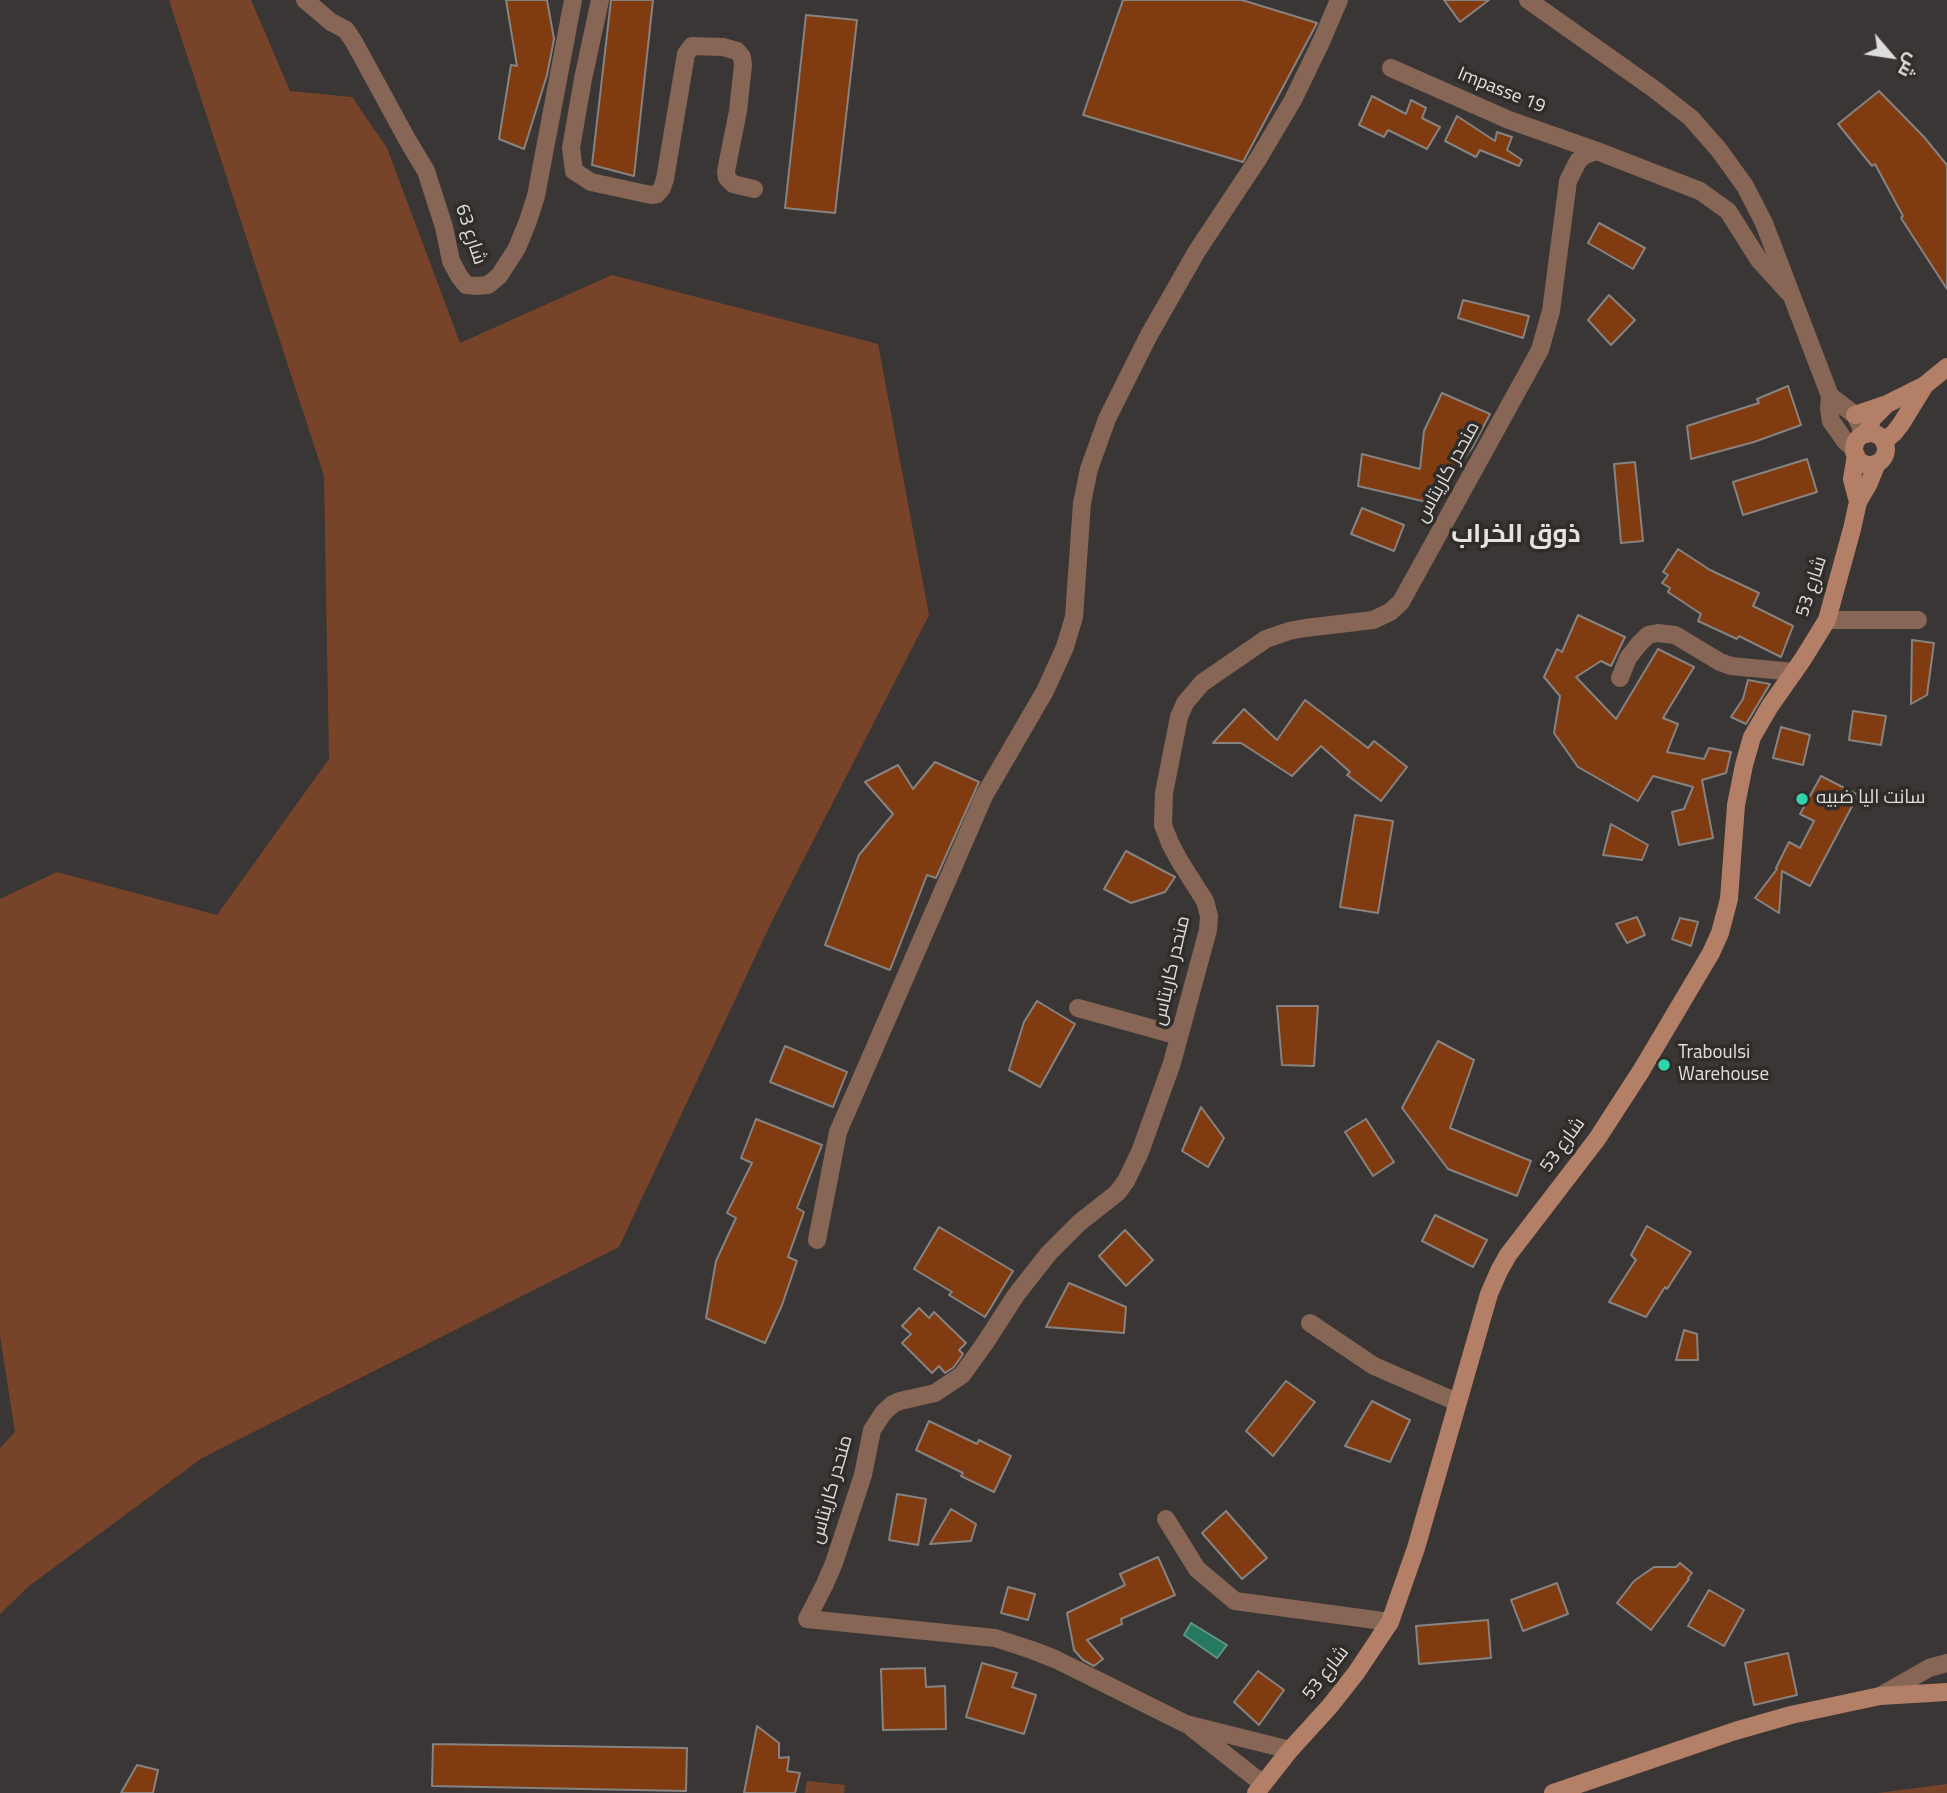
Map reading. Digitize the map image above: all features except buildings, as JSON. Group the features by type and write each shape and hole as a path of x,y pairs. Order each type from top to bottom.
{"street":[{"name":"شارع 63","path":"305,0 331,22 346,30 354,42 426,171 444,227 451,261 466,285 477,286 488,285 499,276 517,248 528,221 536,196 573,0"},
{"path":"600,0 571,149 574,170 592,182 657,194 665,179 686,54 692,46 723,47 737,51 742,57 743,65 727,178 733,184 754,189"},
{"path":"817,1240 838,1132 984,796 1045,691 1065,647 1074,617 1082,503 1089,469 1103,428 1149,335 1190,263 1293,100 1339,0"},
{"path":"1528,0 1654,89 1690,118 1719,150 1745,186 1764,223 1830,396 1831,421 1845,442 1860,443 1873,433 1879,436 1884,441 1885,453 1877,463 1867,464 1858,459 1860,443 1855,415 1830,396"},
{"name":"Impasse 19","path":"1391,68 1508,120 1597,151"},
{"path":"1597,151 1712,198 1728,211 1759,260 1789,293"},
{"name":"منحدر كاريتاس","path":"1186,1724 1055,1659 995,1638 807,1619 844,1537 863,1475 872,1430 884,1412 900,1401 935,1393 962,1375 1016,1295 1049,1253 1079,1223 1117,1193 1140,1152 1160,1101 1208,930 1209,916 1205,901 1179,860 1163,825 1164,793 1179,717 1185,703 1202,683 1266,639 1305,628 1373,620 1390,612 1401,602 1540,350 1551,311 1568,181 1578,160 1597,151"},
{"path":"1855,415 1887,404 1925,385 1947,367"},
{"path":"1884,441 1894,433 1925,385"},
{"path":"1860,443 1873,418 1887,404"},
{"name":"شارع 53","path":"1858,502 1852,479 1860,443"},
{"name":"شارع 53","path":"1259,1789 1356,1673 1390,1622 1416,1548 1489,1294 1499,1271 1508,1255 1597,1139 1711,953 1720,933 1729,899 1736,805 1752,737 1827,620 1858,502 1877,463"},
{"path":"1827,620 1918,620"},
{"path":"1620,678 1628,658 1648,635 1668,633 1731,666 1794,672"},
{"path":"1078,1008 1179,1036"},
{"path":"1310,1323 1374,1366 1457,1402"},
{"path":"1166,1519 1197,1569 1235,1601 1390,1622"},
{"path":"1880,1696 1929,1668 1947,1663"},
{"path":"1553,1793 1735,1731 1791,1715 1880,1696 1947,1692"},
{"path":"1186,1724 1290,1750"},
{"path":"1186,1724 1259,1789"}],"shaded area":[{"path":"169,0 251,0 290,91 352,97 387,148 460,343 612,275 878,344 929,615 772,921 619,1247 202,1458 29,1586 0,1614 0,1448 15,1432 0,1336 0,899 57,872 217,915 329,759 324,476"},
{"path":"1191,1623 1227,1645 1217,1658 1184,1635"},
{"path":"807,1781 845,1785 844,1793 805,1793"},
{"path":"1947,1784 1947,1793 1878,1793"}],"place":[{"name":"سانت اليا ضبيه","path":"1802,799"},
{"name":"Traboulsi Warehouse","path":"1664,1065"}],"district":[{"name":"ذوق الخراب","path":"1516,537"}]}
